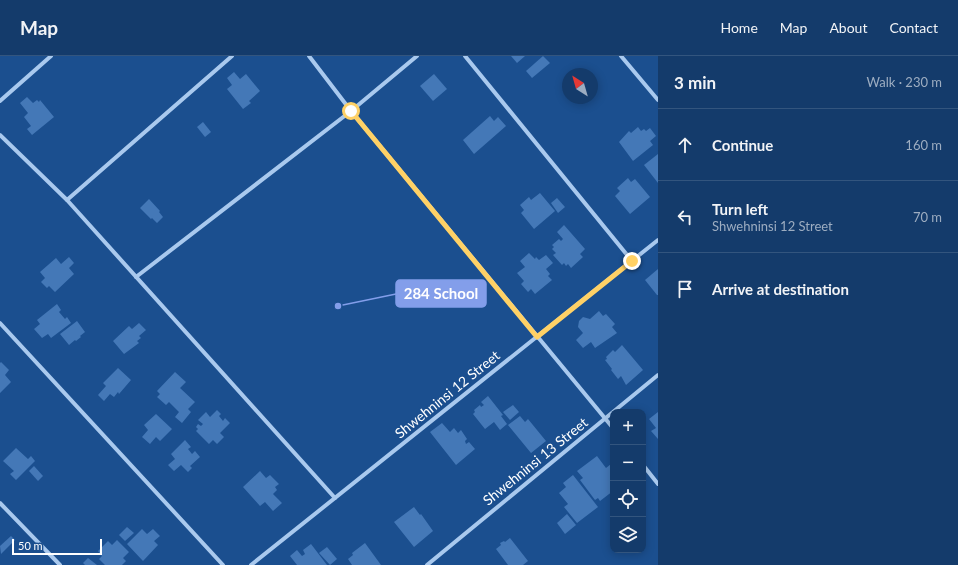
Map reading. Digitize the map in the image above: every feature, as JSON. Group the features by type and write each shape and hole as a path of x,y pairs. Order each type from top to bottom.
{"street":[{"path":"0,101 51,56"},
{"path":"66,200 232,56"},
{"path":"309,56 351,111 610,424"},
{"path":"136,277 351,111 417,56"},
{"path":"465,56 632,261"},
{"path":"622,56 658,100"},
{"path":"0,135 66,200 334,498"},
{"name":"Shwehninsi 12 Street","path":"251,565 658,240"},
{"path":"0,323 223,565"},
{"name":"Shwehninsi 13 Street","path":"427,565 658,375"},
{"path":"646,470 658,484"},
{"path":"0,503 60,565"}],"building":[{"path":"511,56 525,56 517,63"},
{"path":"543,56 550,63 532,78 526,71"},
{"path":"234,72 240,79 246,74 260,91 249,101 251,103 243,109 227,89 232,85 227,78"},
{"path":"434,74 447,89 433,101 420,86"},
{"path":"27,97 33,103 37,100 39,102 40,100 54,117 32,135 27,129 31,126 24,117 28,113 20,103"},
{"path":"490,116 494,121 498,117 506,126 474,154 463,140"},
{"path":"203,122 211,132 205,137 197,127"},
{"path":"638,127 641,131 644,129 646,131 650,128 656,136 650,141 653,145 633,161 619,142 629,131 631,133"},
{"path":"658,154 658,183 644,165"},
{"path":"628,178 631,182 635,179 650,197 630,214 615,196 620,191 617,188"},
{"path":"540,193 555,211 534,229 521,213 524,210 520,205 529,197 531,200"},
{"path":"557,198 565,207 558,213 551,203"},
{"path":"149,199 160,211 159,212 163,217 157,223 140,208"},
{"path":"564,225 585,249 580,254 583,257 571,268 568,264 566,266 564,263 562,265 553,255 556,253 552,249 554,247 552,245 559,239 561,241 563,239 557,232"},
{"path":"529,253 535,259 536,257 539,260 546,255 553,263 546,269 550,274 548,276 552,280 535,294 531,289 528,292 521,284 524,281 517,273 525,267 520,261"},
{"path":"69,257 74,263 69,268 74,274 55,292 49,286 47,288 41,282 45,278 40,272 56,258 61,264"},
{"path":"658,269 658,295 657,295 645,280"},
{"path":"57,304 61,310 59,312 65,319 67,317 71,323 51,338 48,334 42,338 34,329 40,324 37,320"},
{"path":"599,311 603,316 606,314 615,324 612,327 617,333 595,348 591,342 583,348 576,340 583,333 578,327 579,321 583,317 590,319"},
{"path":"77,321 85,332 80,336 81,337 69,345 60,334"},
{"path":"139,323 146,330 139,336 141,338 137,341 139,343 124,354 113,341 129,326 132,329"},
{"path":"622,345 643,370 626,385 621,376 618,379 605,360 613,350 615,352"},
{"path":"1,362 9,370 5,375 11,382 0,393 0,363"},
{"path":"118,368 131,380 119,394 118,392 114,397 110,394 104,401 98,395 106,386 103,383"},
{"path":"175,372 186,382 180,388 195,402 188,409 191,412 182,423 175,417 179,412 169,402 166,405 157,397 160,394 157,391"},
{"path":"488,396 503,415 501,416 507,424 500,430 494,422 485,429 473,414 475,412 474,410 480,405 481,407 484,405 481,402"},
{"path":"513,405 519,412 510,420 503,412"},
{"path":"217,410 221,414 219,416 223,421 225,418 230,423 220,433 224,437 217,444 213,440 209,444 196,431 198,429 196,427 198,424 201,426 203,424 198,420 206,412 210,417"},
{"path":"658,412 658,439 651,431 656,428 649,419"},
{"path":"156,414 172,429 160,441 156,437 150,444 142,437 148,430 144,425"},
{"path":"520,416 525,422 528,419 546,441 531,453 508,425"},
{"path":"442,423 450,432 454,428 458,433 461,430 467,439 465,441 466,444 469,442 475,449 456,465 430,432"},
{"path":"185,440 191,447 188,449 192,454 195,451 200,457 190,466 192,468 188,472 181,465 174,471 168,465 175,459 171,454"},
{"path":"16,448 28,459 31,456 35,461 16,480 10,474 14,471 3,461"},
{"path":"597,456 606,468 610,465 610,493 600,501 598,498 595,500 580,480 583,478 577,471"},
{"path":"34,466 43,476 38,481 29,471"},
{"path":"260,471 266,478 270,475 279,484 275,487 277,490 273,494 282,503 273,511 265,502 260,506 243,487"},
{"path":"573,475 598,507 577,523 564,507 568,504 559,493 566,487 563,483"},
{"path":"414,507 433,531 414,547 394,522"},
{"path":"567,514 576,525 565,534 557,523"},
{"path":"127,527 134,533 125,541 119,535"},
{"path":"142,529 147,534 153,529 160,536 154,541 158,545 143,561 127,544"},
{"path":"11,536 15,540 1,554 0,546"},
{"path":"510,538 528,561 523,565 508,565 496,549 501,545 500,543 505,542"},
{"path":"117,540 129,552 123,558 126,561 122,565 105,565 99,559 102,556 98,551 108,541 112,545"},
{"path":"365,543 381,565 352,565 348,559 353,555 352,553"},
{"path":"311,544 327,565 297,565 290,556 297,550 302,556 305,554 303,550"},
{"path":"327,547 337,559 330,565 319,553"},
{"path":"88,558 97,565 85,565 83,563"}],"place":[{"name":"284 School","path":"338,306"}],"route":[{"path":"351,111 537,337 632,261"}]}
